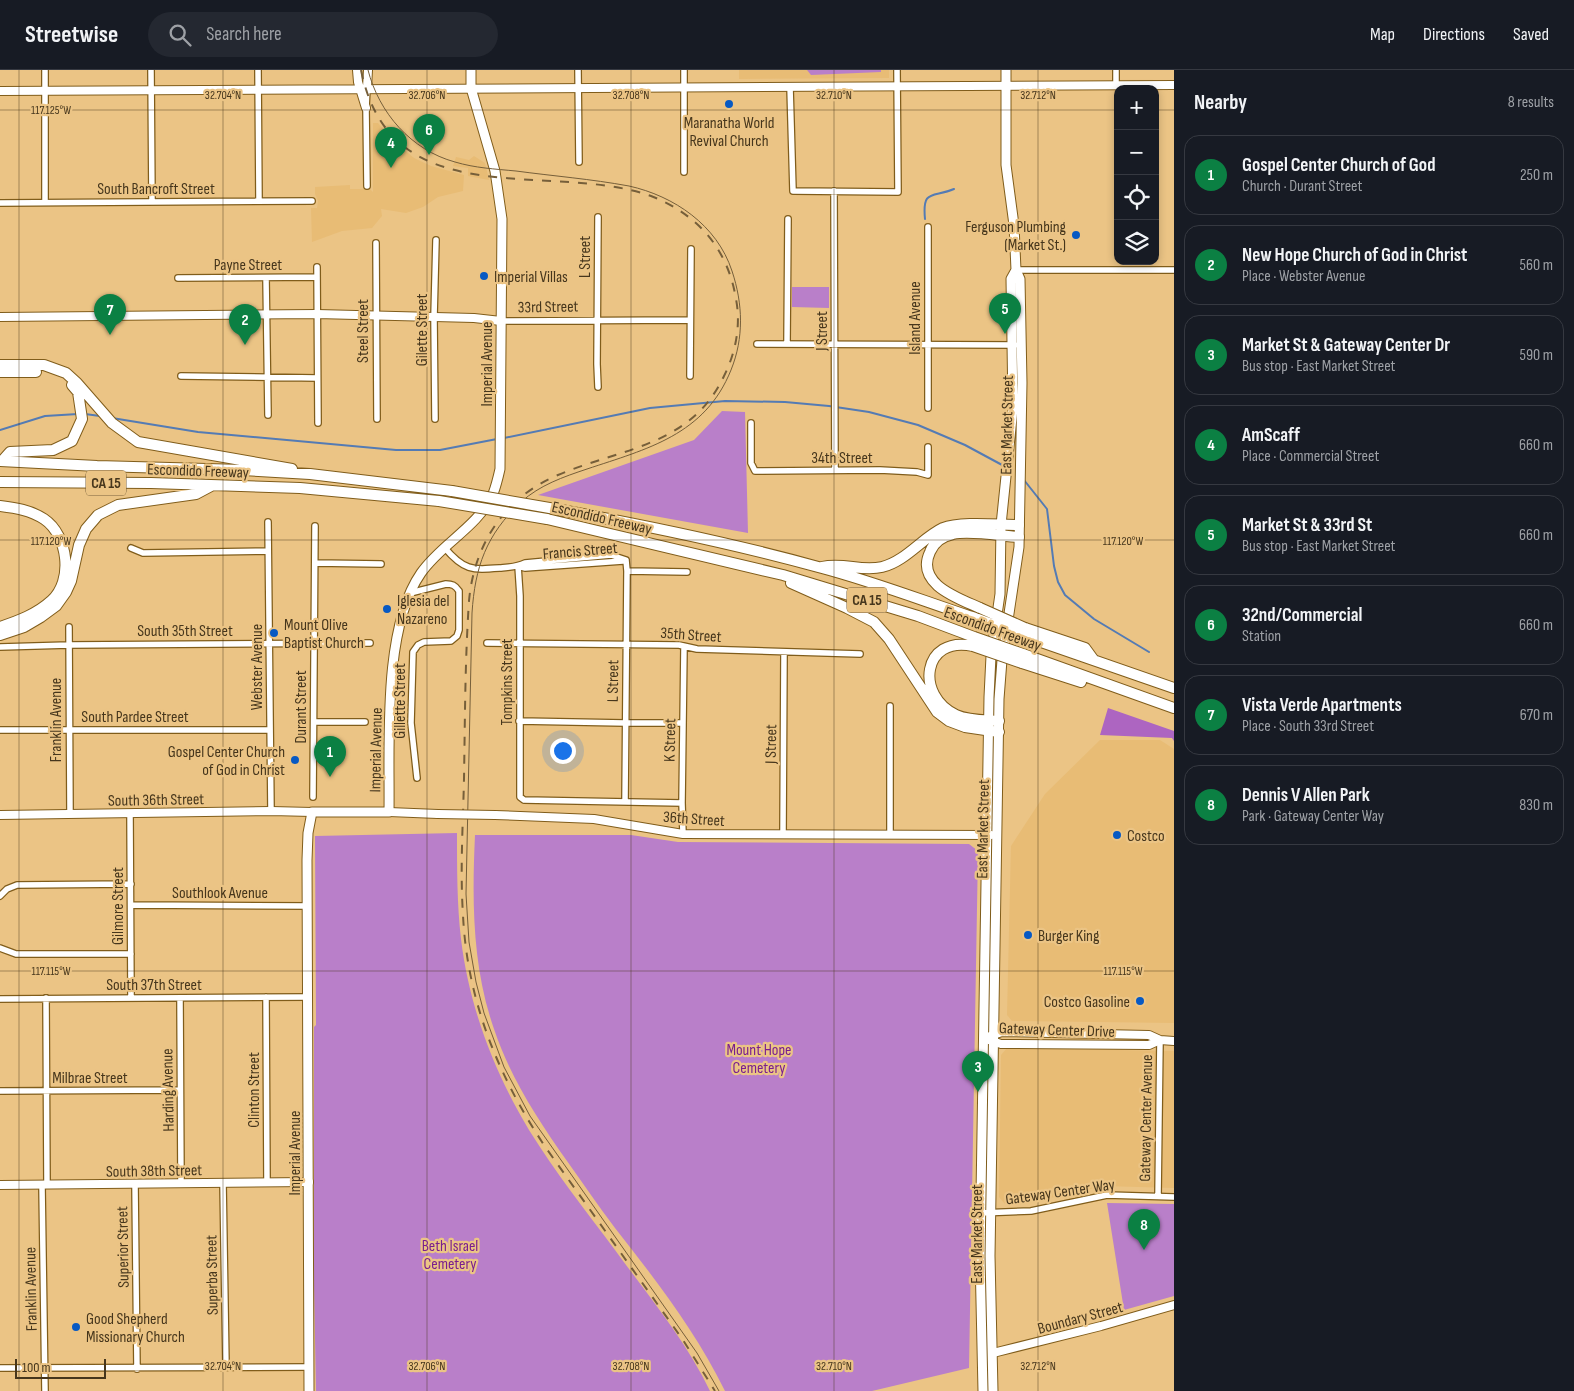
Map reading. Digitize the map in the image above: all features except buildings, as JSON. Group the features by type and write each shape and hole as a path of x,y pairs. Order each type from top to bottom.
{"highway":[{"path":"0,365 44,366 66,374 77,383 112,423 138,442 285,466 310,474"},
{"path":"0,372 46,372 67,379 78,392 81,401 82,419 72,441 53,450 10,452 1,461"},
{"name":"Escondido Freeway","path":"1,461 310,474 452,490 657,528 821,567 978,620 1025,632"},
{"name":"Escondido Freeway","path":"0,482 300,488 439,501 547,519 758,568 873,602 1023,659 1174,708"},
{"path":"0,636 24,627 56,606 71,581 79,545 86,528 98,515 118,505 196,494 211,486"},
{"path":"0,506 32,512 46,520 56,531 63,546 66,560 61,586 52,600 23,619 0,627"},
{"path":"821,567 834,564 868,569 883,567 895,562 945,527 959,525 1019,525"},
{"path":"1019,537 954,533 944,537 936,542 929,554 930,575 938,586 1025,632 1084,648 1094,659 1174,688"},
{"path":"758,568 874,622 889,639 937,712 949,721 965,727 994,726"},
{"path":"974,641 953,644 938,653 931,662 928,673 929,684 938,701 956,715 994,726"}],"main road":[{"path":"357,70 364,89 366,108"},
{"path":"364,89 368,70"},
{"name":"Imperial Avenue","path":"309,1391 308,834 312,812 389,812 392,677 404,608 420,574 444,547 472,522 486,506 492,495 500,469 502,219 500,194 495,171 471,88 471,70"},
{"name":"East Market Street","path":"983,1391 980,1213 985,835 994,726 1019,537 1020,487 1017,345 1011,279 1016,270 1014,225 1006,165 1006,70"},
{"path":"0,92 1114,85"},
{"path":"1159,85 1174,85"},
{"name":"33rd Street","path":"0,317 318,314 501,320"},
{"name":"East Market Street","path":"994,1391 990,1259 997,835 994,726 989,673 1000,594 1001,525 1013,408 1017,345"},
{"name":"South 36th Street","path":"0,815 312,812"},
{"name":"36th Street","path":"389,812 594,819 683,834 997,835"},
{"name":"Gateway Center Drive","path":"983,1038 993,1038 1001,1044 1149,1045 1160,1040 1174,1041"},
{"name":"South 38th Street","path":"0,1185 309,1182"},
{"path":"980,1270 984,1286 987,1342 994,1353"},
{"name":"Boundary Street","path":"994,1353 1174,1305"}],"street":[{"path":"45,70 46,202"},
{"path":"151,70 152,202"},
{"path":"258,70 259,201"},
{"path":"578,70 579,162"},
{"path":"684,70 684,172"},
{"path":"790,87 793,190 898,192 897,70"},
{"path":"1116,70 1116,85"},
{"path":"366,108 367,186"},
{"name":"J Street","path":"834,191 835,470"},
{"name":"South Bancroft Street","path":"0,203 312,201"},
{"name":"L Street","path":"598,217 598,387"},
{"path":"787,344 788,219"},
{"name":"Island Avenue","path":"928,227 928,408"},
{"name":"Gilette Street","path":"435,420 434,317 436,240"},
{"name":"Steel Street","path":"376,243 376,419"},
{"path":"690,376 691,249"},
{"path":"318,267 318,423"},
{"path":"1016,270 1174,270"},
{"name":"Payne Street","path":"178,278 318,276"},
{"path":"266,278 268,415"},
{"name":"33rd Street","path":"501,320 690,320"},
{"path":"757,344 1017,345"},
{"path":"182,376 318,378"},
{"name":"34th Street","path":"750,423 751,464 755,472 880,470 917,472 928,475 928,447"},
{"name":"Webster Avenue","path":"268,522 271,811"},
{"name":"Durant Street","path":"313,797 314,526"},
{"name":"Francis Street","path":"444,547 465,566 474,569 611,555 626,560"},
{"path":"131,548 144,553 268,551"},
{"name":"L Street","path":"625,802 626,560"},
{"path":"315,563 381,564"},
{"name":"Tompkins Street","path":"518,566 520,596 520,798"},
{"name":"Francis Street","path":"627,571 686,572"},
{"name":"Gillette Street","path":"410,593 446,584 456,586 459,591 459,630 457,636 451,641 418,644 413,652 411,723 417,778"},
{"name":"Franklin Avenue","path":"69,626 70,814"},
{"name":"South 35th Street","path":"0,647 69,644 370,643"},
{"name":"35th Street","path":"487,643 679,645 697,649 860,654"},
{"name":"K Street","path":"683,834 684,647"},
{"name":"J Street","path":"783,834 784,653"},
{"path":"890,706 890,834"},
{"path":"519,721 625,724 683,723"},
{"path":"314,722 365,722"},
{"name":"South Pardee Street","path":"0,730 270,730"},
{"name":"36th Street","path":"520,798 524,800 682,803"},
{"name":"Gilmore Street","path":"130,814 131,998"},
{"path":"0,896 7,889 17,885 131,884"},
{"name":"Southlook Avenue","path":"131,906 308,906"},
{"path":"0,948 16,954 130,954"},
{"name":"Clinton Street","path":"266,997 267,1183"},
{"name":"South 37th Street","path":"0,999 308,997"},
{"name":"Franklin Avenue","path":"45,1391 46,998"},
{"name":"Harding Avenue","path":"180,998 181,1183"},
{"name":"Gateway Center Avenue","path":"1158,1196 1160,1040"},
{"name":"Milbrae Street","path":"0,1091 180,1090"},
{"name":"Superba Street","path":"223,1183 226,1367"},
{"name":"Superior Street","path":"135,1185 137,1369"},
{"name":"Gateway Center Way","path":"980,1213 1031,1211 1107,1195 1174,1196"},
{"path":"0,1368 309,1367"}],"shaded area":[{"path":"739,70 889,70 889,78 739,79"},
{"path":"373,123 378,123 391,139 414,158 431,166 464,175 463,191 438,197 423,207 406,213 381,209 382,216 372,228 342,231 312,242 311,208 317,208 318,201 315,187 350,185 350,189 370,189 373,192"},
{"path":"474,156 485,163 489,180 468,176 468,168 453,166 456,157 469,160"},
{"path":"1108,708 1174,731 1174,741 1172,738 1100,735"},
{"path":"1100,740 1160,740 1174,749 1174,1023 1012,1021 1007,1015 1011,846 1045,794"},
{"path":"1007,1048 1174,1051 1174,1188 1103,1186 1033,1202 1005,1204 999,1197 1001,1055"}],"green space":[{"path":"807,70 881,70 881,72 811,75"},
{"path":"792,287 829,287 829,308 792,307"},
{"path":"722,411 745,412 748,533 538,495 694,440"},
{"name":"Beth Israel Cemetery","path":"457,833 459,913 465,964 477,1014 494,1062 516,1108 539,1146 666,1319 690,1354 710,1391 316,1391 314,1286 315,836"},
{"name":"Mount Hope Cemetery","path":"475,835 631,835 678,842 969,844 978,851 969,1368 872,1391 725,1391 688,1327 546,1130 516,1081 508,1064 494,1029 481,981 475,933"},
{"path":"1107,1203 1174,1204 1174,1296 1124,1310"}],"waterway":[{"path":"925,219 925,203 927,198 954,189"},
{"path":"504,438 650,408 725,401 785,402 869,412 918,425 965,445 1004,466"},
{"path":"0,430 45,416 78,414"},
{"path":"85,414 100,416"},
{"path":"112,418 198,432 396,450 440,450 497,439"},
{"path":"1024,480 1047,509 1054,566 1058,582 1065,595 1094,619 1149,652"}],"tram line":[{"path":"368,70 373,86 389,115 399,128 424,149 470,166 586,179 629,186 662,197 692,215 705,227 725,255 736,283 740,308 738,346 731,370 720,392 706,410 690,425 652,446 561,478 528,496 509,514 491,539 484,553 476,581 472,613 466,894 469,942 476,982 484,1013 504,1067 530,1116 697,1353 719,1391"}],"railway":[{"path":"361,70 378,116 405,147 439,165 479,175 611,186 651,196 680,211 705,232 721,255 732,281 738,319 732,358 710,399 693,417 674,431 653,442 582,466 539,484 522,496 508,510 485,542 472,580 469,601 462,864 463,915 471,978 488,1037 500,1066 529,1121 546,1148 683,1340 715,1391"}],"place":[{"name":"Maranatha World Revival Church","path":"729,104"},
{"name":"32nd/Commercial","path":"429,155"},
{"name":"AmScaff","path":"391,168"},
{"name":"Ferguson Plumbing (Market St.)","path":"1076,235"},
{"name":"Imperial Villas","path":"484,276"},
{"name":"Market St & 33rd St","path":"1005,334"},
{"name":"Vista Verde Apartments","path":"110,335"},
{"name":"New Hope Church of God in Christ","path":"245,345"},
{"name":"Iglesia del Nazareno","path":"387,609"},
{"name":"Mount Olive Baptist Church","path":"274,633"},
{"name":"Gospel Center Church of God in Christ","path":"295,760"},
{"name":"Gospel Center Church of God","path":"330,777"},
{"name":"Costco","path":"1117,835"},
{"name":"Burger King","path":"1028,935"},
{"name":"Costco Gasoline","path":"1140,1001"},
{"name":"Market St & Gateway Center Dr","path":"978,1092"},
{"name":"Dennis V Allen Park","path":"1144,1250"},
{"name":"Good Shepherd Missionary Church","path":"76,1327"}]}
